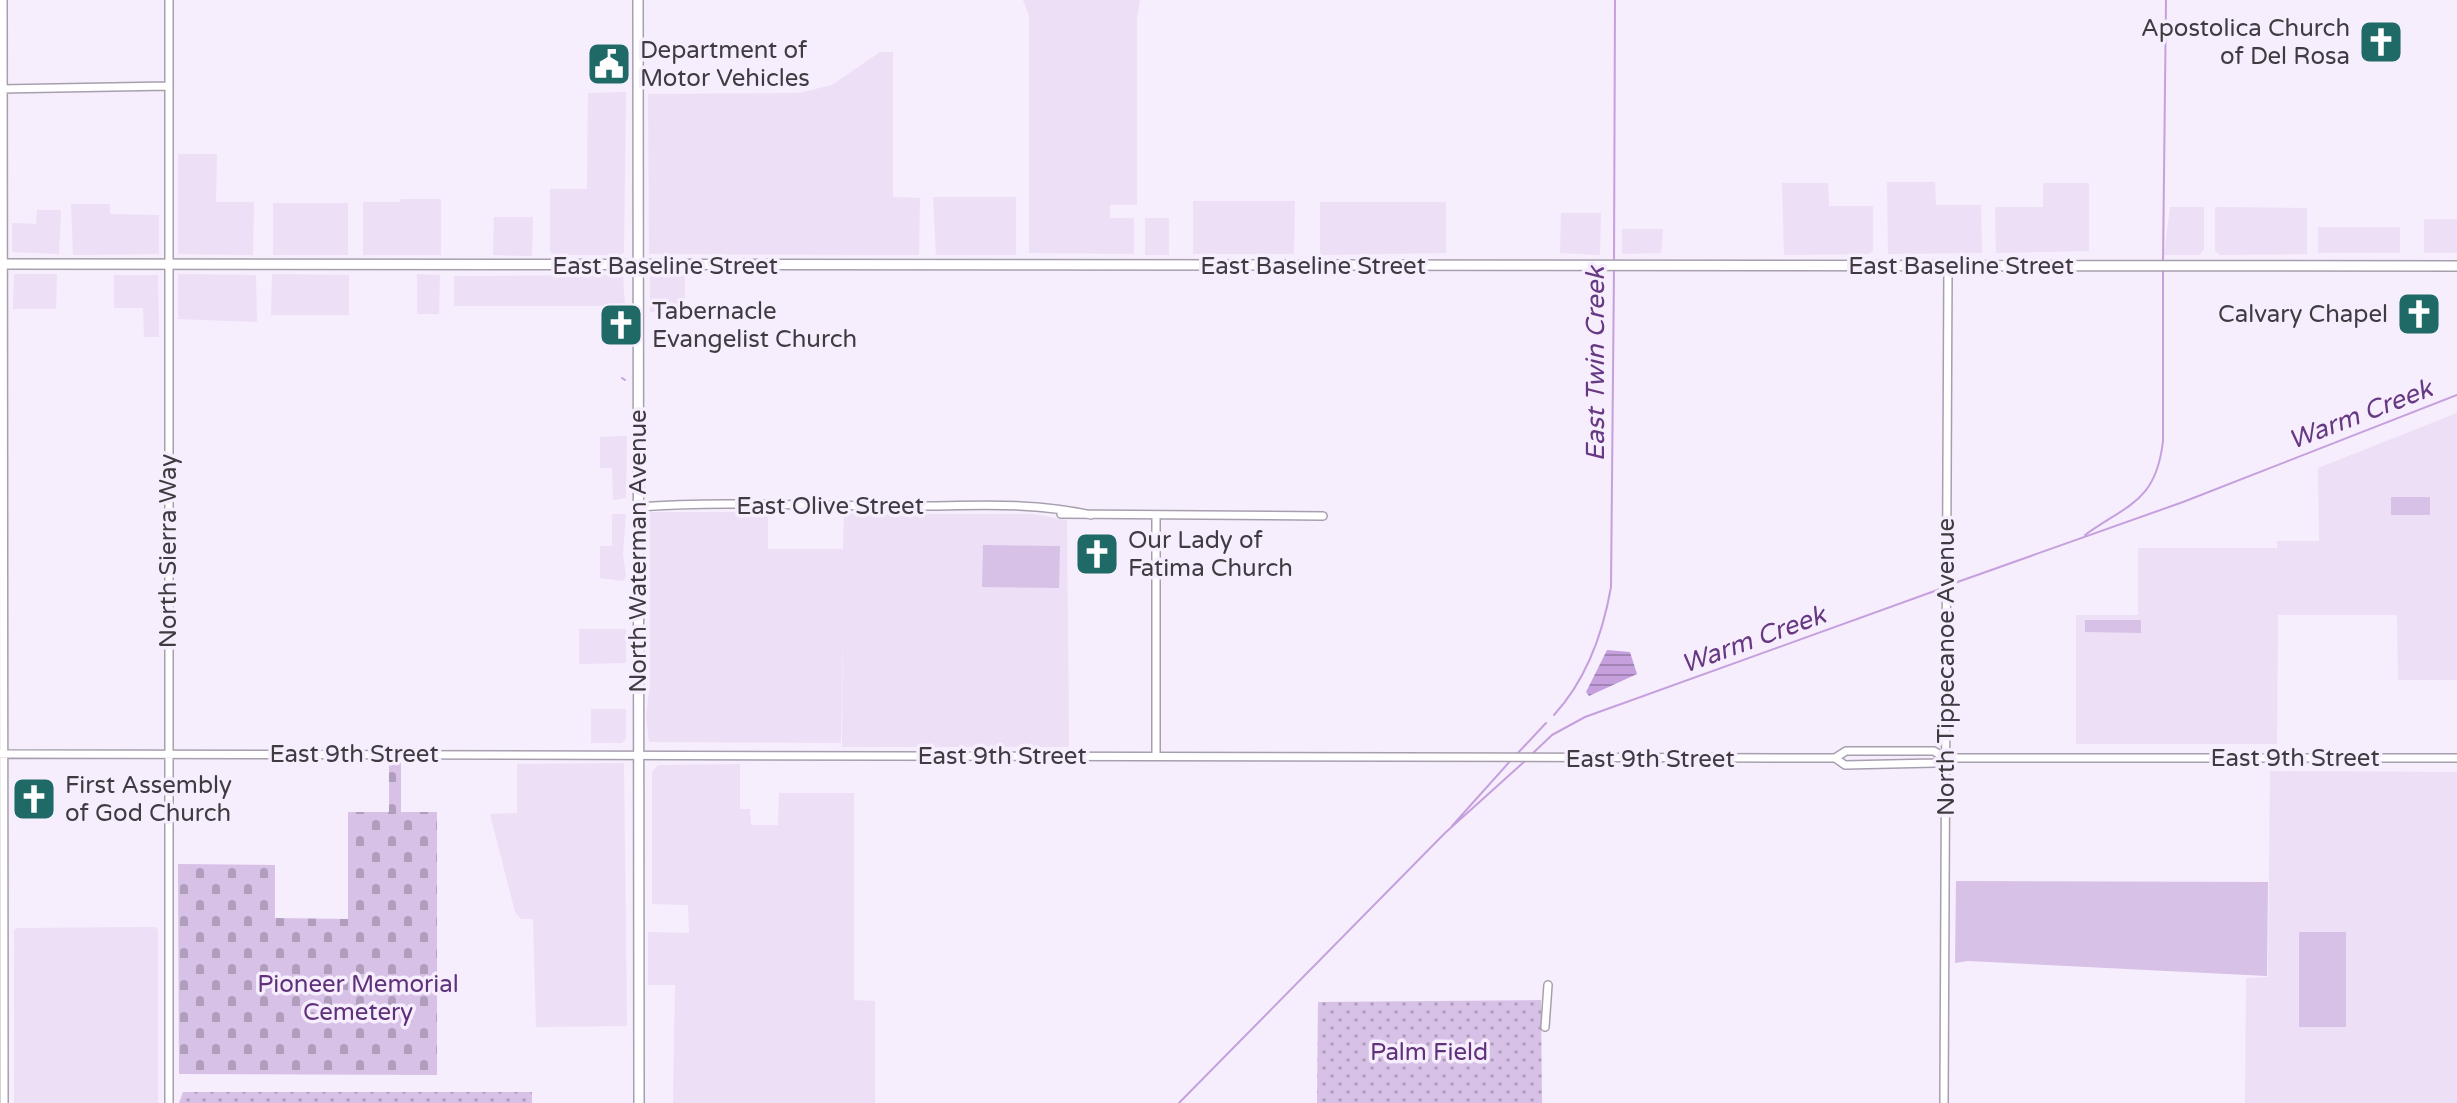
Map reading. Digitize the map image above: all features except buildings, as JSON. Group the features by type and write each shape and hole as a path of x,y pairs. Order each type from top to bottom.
{"main road":[{"name":"North Waterman Avenue","path":"638,0 639,1103"},
{"name":"East Baseline Street","path":"1,264 2457,266"}],"street":[{"path":"3,0 1,754 4,1103"},
{"name":"North Sierra Way","path":"169,0 169,1103"},
{"path":"1,89 169,86"},
{"name":"North Tippecanoe Avenue","path":"1944,1103 1943,758 1948,266"},
{"name":"East Olive Street","path":"638,507 792,504 1022,506 1075,516 1323,516"},
{"path":"1156,516 1156,756"},
{"name":"East 9th Street","path":"1,754 1501,757 1551,760 1835,758 1846,751 1934,751 1943,758"},
{"name":"East 9th Street","path":"1835,758 1845,765 1935,763 1943,758 2457,758"},
{"path":"1545,1027 1548,985"}],"shaded area":[{"path":"1023,0 1140,0 1137,16 1137,205 1110,205 1110,218 1134,218 1134,254 1029,253 1029,16"},
{"path":"880,52 893,52 893,197 920,198 919,255 649,254 648,94 799,93 832,85"},
{"path":"626,92 624,252 620,255 553,255 550,251 550,189 587,189 588,93"},
{"path":"178,154 217,154 216,202 254,202 253,255 178,254"},
{"path":"1887,182 1935,182 1936,205 1981,205 1982,253 1888,254"},
{"path":"1782,183 1828,183 1829,206 1873,206 1873,251 1869,254 1784,255"},
{"path":"2043,183 2089,183 2089,251 1996,253 1995,207 2043,207"},
{"path":"933,197 1016,197 1016,255 936,255"},
{"path":"401,199 441,199 441,255 363,255 363,202 400,202"},
{"path":"1193,201 1295,201 1294,254 1193,254"},
{"path":"1320,202 1446,202 1446,253 1323,255 1320,253"},
{"path":"273,203 348,203 348,255 273,255"},
{"path":"71,204 110,204 110,214 159,215 159,254 73,255"},
{"path":"2170,207 2204,207 2204,249 2199,255 2164,255"},
{"path":"2215,207 2307,208 2307,254 2220,255 2215,251"},
{"path":"37,210 61,210 59,254 12,252 12,223 36,224"},
{"path":"1561,213 1601,213 1600,255 1560,253"},
{"path":"494,217 533,217 532,256 493,255"},
{"path":"1145,218 1169,218 1169,255 1145,255"},
{"path":"2424,219 2457,219 2457,253 2424,253"},
{"path":"2318,227 2400,227 2400,253 2318,253"},
{"path":"1622,229 1663,229 1661,253 1622,254"},
{"path":"14,274 57,274 56,309 13,309"},
{"path":"178,274 256,275 257,322 178,319"},
{"path":"272,274 349,275 349,315 271,315"},
{"path":"417,274 440,275 439,314 417,314"},
{"path":"114,275 158,275 159,337 144,337 143,308 114,308"},
{"path":"623,275 625,306 454,306 454,276"},
{"path":"685,275 685,312 650,312 650,276"},
{"path":"2457,413 2457,680 2398,680 2397,615 2278,615 2277,744 2076,744 2076,615 2138,615 2138,548 2277,548 2277,541 2319,541 2318,468"},
{"path":"627,436 626,498 613,500 612,468 600,468 600,437"},
{"path":"650,512 768,512 768,549 843,549 844,514 1034,514 1067,520 1069,747 842,747 843,612 841,743 649,742 646,716 650,684"},
{"path":"612,514 626,514 623,554 626,577 623,581 600,578 600,546 612,546"},
{"path":"579,629 626,629 626,663 579,664"},
{"path":"1607,650 1630,652 1637,674 1589,696 1586,692"},
{"path":"591,709 626,709 626,739 622,743 591,743"},
{"path":"624,763 627,1026 536,1027 533,919 521,919 515,912 490,814 517,813 517,764"},
{"path":"740,764 740,809 750,809 751,825 778,825 779,793 854,793 854,1000 875,1001 875,1103 673,1103 675,985 648,985 648,932 689,933 688,905 652,904 652,772 658,765"},
{"path":"2270,771 2457,772 2457,1103 2245,1103 2246,978 2268,977"},
{"path":"155,927 158,930 158,1103 14,1103 16,928"}],"green space":[{"path":"2391,497 2430,497 2430,515 2391,515"},
{"path":"983,545 1060,546 1059,588 982,587"},
{"path":"2085,620 2141,620 2141,633 2085,632"},
{"name":"Pioneer Memorial Cemetery","path":"389,761 401,761 401,812 437,812 437,1075 179,1074 178,864 275,865 275,918 348,919 348,812 389,812"},
{"path":"1956,881 2268,882 2267,976 1968,961 1955,963"},
{"path":"2299,932 2346,932 2346,1027 2299,1027"},
{"name":"Palm Field","path":"1541,1000 1542,1103 1317,1103 1318,1002"},
{"path":"183,1092 532,1092 532,1103 179,1103"}],"waterway":[{"name":"East Twin Creek","path":"1614,263 1615,0"},
{"path":"2163,263 2166,0"},
{"name":"East Twin Creek","path":"1554,715 1575,687 1592,655 1611,587 1614,269"},
{"path":"2085,535 2138,499 2154,477 2159,461 2163,441 2163,269"},
{"name":"Warm Creek","path":"1949,585 2183,502 2457,395"},
{"name":"Warm Creek","path":"1532,754 1552,735 1585,717 1943,588"},
{"name":"East Twin Creek","path":"1516,755 1546,723"},
{"name":"East Twin Creek","path":"1452,826 1512,759"},
{"name":"Warm Creek","path":"1179,1103 1445,833 1525,761"}],"place":[{"name":"Apostolica Church of Del Rosa","path":"2381,42"},
{"name":"Department of Motor Vehicles","path":"609,64"},
{"name":"Calvary Chapel","path":"2419,314"},
{"name":"Tabernacle Evangelist Church","path":"621,325"},
{"name":"Our Lady of Fatima Church","path":"1097,554"},
{"name":"First Assembly of God Church","path":"34,799"}]}
